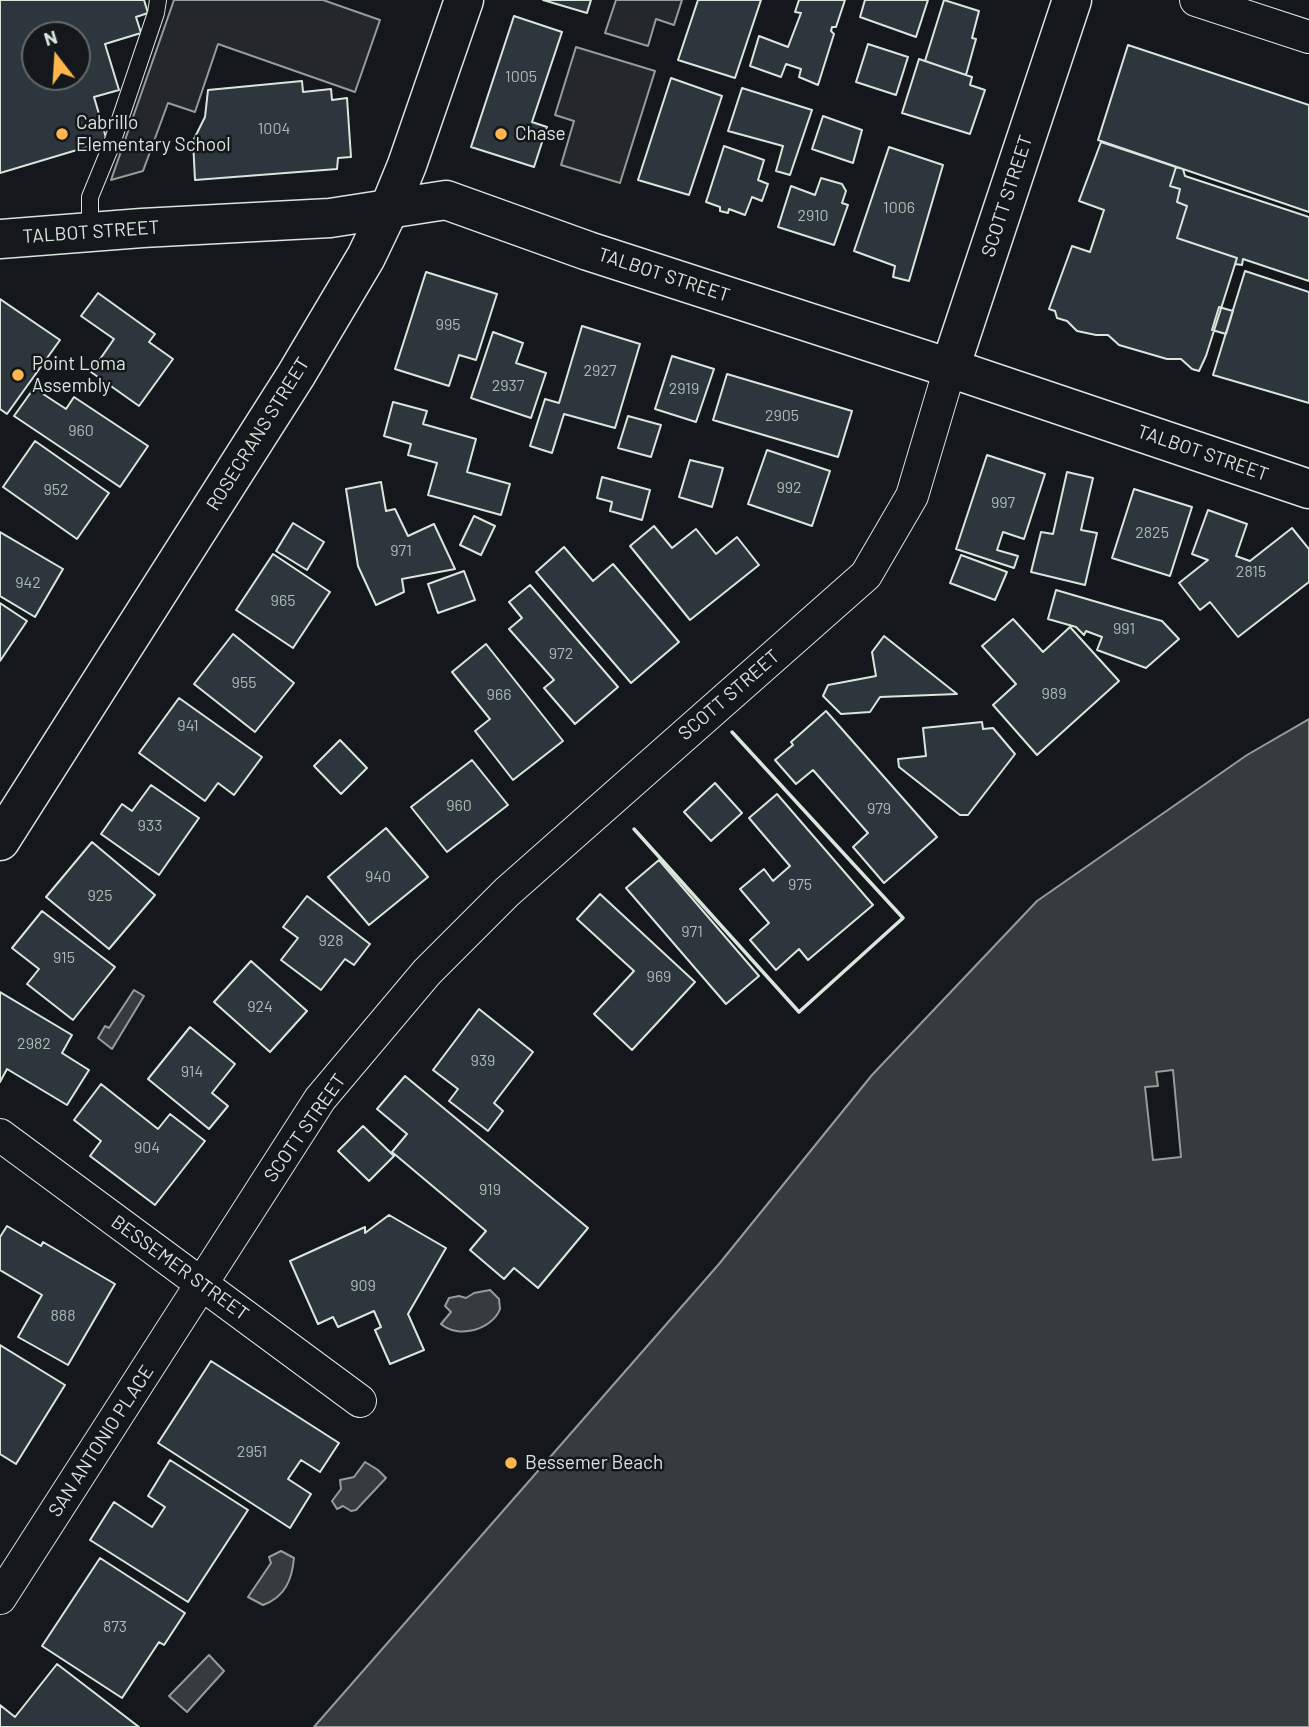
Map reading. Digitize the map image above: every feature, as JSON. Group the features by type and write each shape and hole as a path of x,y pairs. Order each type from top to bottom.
{"main road":[{"name":"ROSECRANS STREET","path":"0,841 296,375 366,257 416,142 464,0"},
{"name":"SCOTT STREET","path":"950,368 1072,0"},
{"name":"TALBOT STREET","path":"0,239 330,218 446,200 588,251 950,368 1309,489"}],"street":[{"path":"1196,0 1309,37"},
{"name":"SCOTT STREET","path":"203,1284 320,1099 427,972 507,892 866,575 912,496 950,368"},
{"name":"BESSEMER STREET","path":"0,1135 360,1401"},
{"name":"SAN ANTONIO PLACE","path":"0,1598 203,1284"}],"lane":[{"path":"90,232 90,197 111,146 158,0"}],"shaded area":[{"path":"174,0 323,0 380,20 355,92 218,44 195,112 168,103 143,171 111,180"},
{"path":"616,0 682,0 674,25 656,19 648,46 605,33"},
{"path":"576,47 655,71 620,183 561,165 574,121 555,115"},
{"path":"1309,719 1309,1727 314,1727 719,1264 872,1075 1037,901 1247,755"},
{"path":"134,990 144,996 112,1049 98,1038 105,1026 109,1028"},
{"path":"490,1290 499,1299 500,1309 490,1322 474,1330 465,1331 448,1329 441,1324 451,1312 445,1306 449,1298 466,1298 474,1293"},
{"path":"365,1462 386,1478 356,1510 351,1511 343,1506 337,1509 332,1501 341,1489 340,1480 354,1477"},
{"path":"281,1551 294,1558 289,1580 277,1597 263,1605 248,1597 271,1563 269,1557"},
{"path":"209,1655 224,1671 187,1712 169,1696"}],"pier":[{"path":"1173,1070 1181,1157 1153,1160 1145,1087 1158,1086 1156,1072"}],"building":[{"path":"0,0 144,0 148,13 136,17 141,33 105,44 119,90 94,97 107,141 0,173"},
{"path":"543,0 591,0 587,13"},
{"path":"698,0 761,0 735,78 678,60"},
{"path":"799,0 845,0 836,27 832,27 834,34 818,85 799,77 801,69 786,64 781,77 750,66 759,36 788,47 801,13 795,12"},
{"path":"865,0 928,0 916,37 860,17"},
{"path":"944,0 979,11 972,38 976,39 966,75 925,61"},
{"path":"514,16 562,32 532,122 547,127 534,167 471,147"},
{"path":"868,44 908,57 896,95 856,82"},
{"path":"1128,45 1309,105 1309,212 1098,140"},
{"path":"919,59 972,77 970,85 985,90 970,134 902,113"},
{"path":"671,78 722,96 689,195 638,180"},
{"path":"302,81 303,92 331,89 332,100 347,98 351,157 338,158 337,169 195,180 193,141 205,117 208,90"},
{"path":"742,88 812,110 790,175 776,171 783,146 728,131"},
{"path":"823,116 862,130 853,163 812,149"},
{"path":"1101,142 1176,167 1170,186 1180,189 1177,202 1187,206 1177,238 1237,258 1199,371 1192,369 1181,359 1167,359 1119,345 1108,335 1077,331 1067,321 1057,318 1055,311 1049,309 1072,246 1090,252 1104,210 1079,201"},
{"path":"724,146 764,160 758,180 768,184 762,201 752,197 745,215 729,209 728,213 720,211 720,207 706,202"},
{"path":"889,147 943,165 909,281 893,277 895,266 854,251"},
{"path":"1176,167 1183,169 1185,176 1309,217 1309,281 1243,259 1242,265 1235,264 1237,258 1177,238 1187,206 1177,202 1180,189 1170,186"},
{"path":"821,178 842,184 846,191 842,203 848,205 834,245 778,227 791,186 815,195"},
{"path":"1245,271 1309,292 1309,403 1213,375"},
{"path":"426,272 497,294 476,360 459,355 449,386 395,369"},
{"path":"98,293 155,334 149,342 173,359 139,406 91,372 114,339 81,316"},
{"name":"Point Loma Assembly","path":"0,299 60,340 7,414 0,409"},
{"path":"1219,307 1233,311 1226,334 1212,330"},
{"path":"582,326 640,344 615,428 564,414 552,453 530,446 545,399 559,403"},
{"path":"493,332 523,343 516,363 546,373 531,418 471,398"},
{"path":"672,356 714,369 696,422 655,409"},
{"path":"727,374 852,411 838,457 713,420"},
{"path":"34,388 66,409 74,397 148,446 120,487 14,416"},
{"path":"393,402 427,411 423,424 476,439 467,472 510,484 501,515 428,495 437,463 408,455 411,444 384,436"},
{"path":"628,416 661,425 651,457 618,448"},
{"path":"35,441 109,493 77,539 3,487"},
{"path":"767,450 830,471 812,526 748,504"},
{"path":"987,455 1045,474 1024,539 1003,532 997,550 1018,556 1014,568 956,549"},
{"path":"690,460 723,468 712,507 679,497"},
{"path":"1067,472 1093,478 1081,530 1097,533 1085,585 1031,572 1041,532 1053,534"},
{"path":"602,477 650,490 642,520 610,511 612,502 597,498"},
{"path":"381,482 386,511 395,509 408,536 434,524 455,569 402,579 404,592 376,605 358,566 346,489"},
{"path":"1134,489 1192,507 1170,576 1112,558"},
{"path":"1208,510 1247,524 1236,556 1250,561 1292,528 1309,549 1309,582 1238,637 1210,602 1200,610 1179,583 1208,560 1192,554"},
{"path":"474,516 495,526 481,555 460,545"},
{"path":"293,523 324,542 307,570 276,551"},
{"path":"654,526 672,548 696,529 716,554 737,537 759,565 690,620 630,546"},
{"path":"0,532 63,569 35,617 0,596"},
{"path":"564,547 593,581 613,564 679,642 631,683 536,572"},
{"path":"273,554 330,592 293,648 236,610"},
{"path":"961,555 1007,572 995,600 950,583"},
{"path":"464,571 475,600 438,613 428,584"},
{"path":"530,585 618,687 575,724 544,688 554,680 509,629 522,618 509,602"},
{"path":"1056,590 1162,621 1179,639 1146,668 1097,650 1102,637 1086,631 1084,635 1076,627 1048,619"},
{"path":"0,603 27,621 0,661"},
{"path":"1013,619 1043,652 1070,627 1119,681 1037,755 993,705 1016,684 982,646"},
{"path":"233,634 294,683 255,732 194,684"},
{"path":"884,636 957,694 880,697 870,712 841,714 823,696 828,685 876,676 872,652"},
{"path":"486,644 563,741 513,780 475,731 490,719 452,672"},
{"path":"179,698 262,757 234,795 218,783 205,801 139,753"},
{"path":"826,711 937,837 884,883 853,847 868,833 813,770 796,784 775,760"},
{"path":"982,722 983,729 993,728 1015,754 968,815 960,815 899,767 898,759 926,756 923,728"},
{"path":"340,740 367,768 341,794 314,766"},
{"path":"472,760 508,805 447,852 411,807"},
{"path":"715,783 742,813 711,841 684,812"},
{"path":"151,785 199,818 159,875 101,834 122,804 132,811"},
{"path":"777,794 873,905 808,960 799,949 776,970 750,940 769,923 740,889 764,869 773,881 790,866 749,818"},
{"path":"386,828 428,877 369,925 328,877"},
{"path":"92,842 155,895 109,949 46,897"},
{"path":"659,860 759,976 726,1004 626,888"},
{"path":"600,894 695,982 632,1050 594,1014 634,971 577,919"},
{"path":"307,896 370,944 354,965 345,959 321,990 281,960 298,938 283,927"},
{"path":"42,911 115,967 73,1020 27,984 39,969 12,948"},
{"path":"251,961 307,1011 270,1052 214,1002"},
{"path":"0,992 72,1035 62,1053 89,1070 67,1105 7,1069 0,1082"},
{"path":"479,1009 533,1052 494,1103 503,1111 488,1131 449,1101 458,1089 433,1070"},
{"path":"190,1027 235,1064 212,1093 228,1106 209,1129 148,1079"},
{"path":"405,1076 588,1228 538,1288 514,1268 504,1279 470,1250 486,1231 392,1152 407,1134 377,1109"},
{"path":"101,1084 158,1129 170,1114 205,1141 155,1205 90,1156 101,1141 74,1120"},
{"path":"363,1126 394,1156 369,1181 338,1151"},
{"path":"389,1215 446,1248 408,1314 424,1350 390,1364 375,1330 381,1327 374,1311 338,1327 333,1317 318,1324 290,1261 365,1227 365,1233"},
{"path":"7,1226 41,1246 43,1242 115,1284 68,1365 18,1337 42,1295 0,1270 0,1237"},
{"path":"0,1345 65,1385 16,1464 0,1454"},
{"path":"211,1361 339,1443 320,1472 301,1460 288,1479 311,1494 290,1528 158,1443"},
{"path":"170,1460 248,1510 188,1602 90,1540 114,1502 152,1527 165,1507 148,1496"},
{"path":"100,1558 185,1613 164,1645 159,1642 122,1698 42,1646"},
{"path":"57,1664 139,1727 0,1727 0,1705 15,1717"}],"wall":[{"path":"634,829 799,1012 903,918 732,732"}],"place":[{"name":"Cabrillo Elementary School","path":"62,134"},
{"name":"Chase","path":"501,134"},
{"name":"Point Loma Assembly","path":"18,375"},
{"name":"Bessemer Beach","path":"511,1463"}]}
